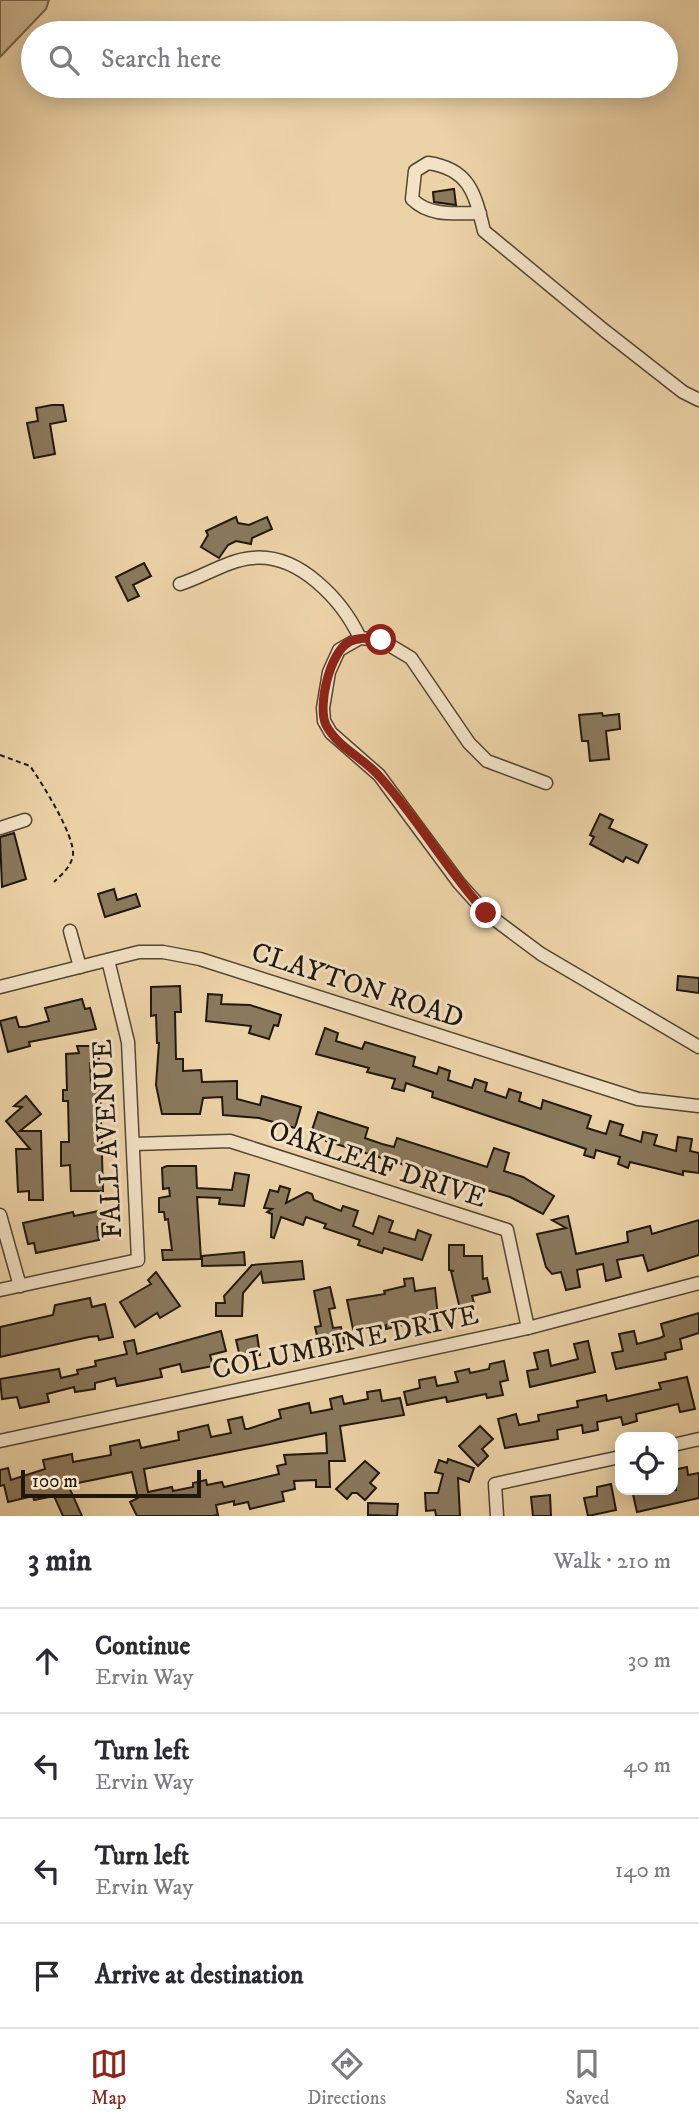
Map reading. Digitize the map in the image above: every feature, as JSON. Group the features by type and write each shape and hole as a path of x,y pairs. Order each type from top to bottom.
{"street":[{"path":"480,213 437,213 419,207 412,199 415,171 428,163 448,166 466,180 480,213 484,231 683,392 699,400"},
{"path":"180,584 244,560 271,560 296,569 327,591 350,617 360,638"},
{"path":"546,783 486,761 469,743 411,658 381,640 360,638 339,650 329,672 323,708 324,721 331,733 379,775 459,883 486,913 541,954 699,1047"},
{"path":"0,828 25,820"},
{"path":"70,931 80,967"},
{"name":"CLAYTON ROAD","path":"0,987 139,952 163,952 200,959 638,1099 699,1106"},
{"name":"FALL AVENUE","path":"0,1290 138,1260 128,1042 108,960"},
{"name":"OAKLEAF DRIVE","path":"134,1144 230,1141 507,1230 528,1328"},
{"path":"0,1215 20,1286"},
{"name":"COLUMBINE DRIVE","path":"0,1441 528,1328 699,1283"},
{"path":"678,1444 699,1440"},
{"path":"497,1516 495,1484 615,1458"}],"path":[{"path":"0,755 30,766 68,836 73,858 66,871 54,881"}],"shaded area":[{"path":"0,0 49,0 46,9 34,21 21,21 21,35 0,57"}],"building":[{"path":"454,189 456,205 434,202 433,192"},
{"path":"63,405 66,421 50,424 55,454 34,458 27,423 38,421 36,408"},
{"path":"236,517 238,523 249,525 267,517 272,529 252,538 251,544 236,541 228,545 219,558 201,547 208,535 206,531"},
{"path":"144,563 151,576 133,585 139,596 128,601 116,577"},
{"path":"602,713 603,716 619,714 620,729 606,731 609,759 590,761 588,741 582,741 579,715"},
{"path":"600,814 613,820 609,828 647,845 638,863 626,857 623,862 590,844 594,837 590,835"},
{"path":"14,833 26,879 2,887 0,837"},
{"path":"114,889 117,900 136,894 140,906 105,917 98,894"},
{"path":"678,976 699,978 699,993 677,990"},
{"path":"180,986 181,1012 175,1012 176,1059 183,1059 183,1071 201,1070 202,1082 237,1081 237,1099 260,1105 262,1096 301,1107 295,1128 259,1118 223,1115 222,1097 203,1098 200,1114 162,1114 156,1085 159,1043 156,1015 151,1016 151,987"},
{"path":"208,994 222,995 221,1004 250,1005 281,1015 278,1026 274,1025 269,1039 249,1033 251,1026 206,1021"},
{"path":"82,999 85,1009 90,1008 96,1029 29,1042 30,1046 8,1052 0,1021 16,1017 19,1027 25,1027 49,1021 45,1008"},
{"path":"325,1028 338,1033 336,1041 362,1049 365,1042 415,1057 413,1066 437,1074 439,1067 450,1071 448,1080 472,1088 475,1079 487,1083 485,1091 506,1098 509,1089 521,1093 519,1101 541,1109 543,1100 591,1116 587,1128 606,1134 610,1121 623,1125 620,1135 641,1142 643,1132 657,1135 654,1145 676,1151 678,1137 692,1139 690,1151 699,1153 699,1173 683,1171 683,1175 630,1162 628,1168 618,1164 620,1157 596,1150 594,1158 584,1155 586,1149 432,1097 433,1092 406,1083 404,1091 392,1088 395,1079 367,1072 369,1068 316,1054"},
{"path":"77,1046 99,1046 99,1062 90,1063 91,1083 100,1083 103,1191 71,1191 70,1165 61,1166 61,1142 69,1142 68,1101 63,1101 63,1090 67,1090 66,1054 79,1053"},
{"path":"26,1096 41,1114 20,1131 41,1131 43,1200 29,1200 29,1191 18,1192 16,1149 30,1149 6,1121 22,1107 14,1106"},
{"path":"318,1112 368,1128 365,1138 382,1144 394,1147 397,1138 487,1167 494,1148 509,1153 504,1171 523,1177 554,1196 543,1214 510,1197 326,1141 311,1133"},
{"path":"196,1166 197,1188 232,1190 235,1173 249,1175 244,1206 219,1204 220,1198 197,1197 201,1259 163,1260 162,1250 172,1250 168,1219 165,1220 164,1212 159,1212 159,1198 170,1196 169,1188 163,1189 162,1168"},
{"path":"280,1186 290,1189 286,1203 307,1192 312,1194 314,1200 341,1211 343,1206 358,1211 353,1226 373,1234 379,1216 393,1221 389,1232 415,1240 418,1230 431,1235 422,1260 384,1248 382,1253 358,1245 360,1240 324,1228 326,1224 306,1217 303,1225 281,1217 274,1238 271,1237 272,1214 267,1212 272,1209 264,1208 270,1190 278,1192"},
{"path":"104,1210 107,1226 97,1227 99,1240 36,1253 34,1243 28,1244 23,1223 73,1212 74,1216"},
{"path":"568,1216 576,1254 628,1242 627,1232 650,1226 652,1234 699,1220 699,1255 648,1271 643,1255 617,1260 621,1277 606,1281 603,1264 577,1270 580,1287 566,1290 561,1272 552,1274 546,1267 537,1234 566,1228 552,1220"},
{"path":"449,1245 464,1245 464,1256 482,1256 483,1279 487,1278 490,1292 472,1296 475,1306 460,1309 451,1271 454,1271 449,1270"},
{"path":"244,1252 245,1265 202,1266 202,1256"},
{"path":"302,1261 304,1279 263,1283 261,1272 243,1293 242,1316 216,1316 216,1303 225,1303 224,1296 252,1265"},
{"path":"156,1272 180,1306 160,1318 157,1313 135,1327 120,1302 151,1284 148,1280"},
{"path":"413,1278 415,1291 435,1288 438,1317 386,1329 386,1325 371,1329 370,1325 353,1329 347,1300 385,1294 384,1291 405,1286 404,1279"},
{"path":"330,1287 335,1308 329,1309 333,1328 341,1327 345,1343 320,1348 315,1327 321,1326 314,1291"},
{"path":"90,1298 92,1307 105,1304 113,1337 99,1340 98,1336 89,1337 0,1357 0,1327 53,1315 55,1305"},
{"path":"699,1313 699,1333 680,1339 682,1349 665,1353 666,1359 616,1369 612,1353 623,1351 619,1334 634,1331 637,1344 660,1338 664,1336 661,1324"},
{"path":"221,1331 226,1351 210,1355 213,1366 182,1372 180,1364 160,1369 162,1377 117,1386 115,1378 95,1383 95,1389 75,1392 74,1387 47,1394 49,1402 20,1408 17,1397 2,1399 0,1379 59,1369 61,1378 78,1374 77,1370 96,1366 95,1361 127,1354 124,1342 134,1340 137,1354"},
{"path":"257,1335 260,1355 240,1357 236,1340"},
{"path":"588,1341 595,1372 530,1387 527,1371 538,1369 534,1353 548,1350 551,1366 578,1359 574,1344"},
{"path":"504,1361 508,1380 500,1382 503,1395 487,1398 486,1394 447,1402 446,1397 407,1405 404,1392 420,1388 419,1380 435,1377 437,1386 458,1382 455,1372 469,1369 470,1373 489,1369 490,1364"},
{"path":"687,1377 695,1409 680,1412 678,1404 636,1414 637,1421 623,1425 621,1417 597,1422 598,1430 583,1433 582,1425 557,1430 558,1439 505,1448 498,1419 516,1414 519,1425 539,1421 538,1415 578,1407 577,1401 606,1395 607,1401 661,1389 659,1383"},
{"path":"380,1390 382,1401 400,1398 404,1415 340,1426 345,1461 329,1461 330,1487 316,1487 316,1480 294,1481 295,1489 282,1492 284,1501 250,1509 248,1502 234,1505 234,1501 216,1505 218,1515 212,1516 137,1516 130,1502 138,1498 132,1472 68,1485 82,1516 63,1516 54,1496 34,1500 33,1496 8,1502 4,1485 0,1486 0,1470 8,1468 11,1480 45,1469 43,1460 72,1454 73,1462 111,1455 110,1446 139,1440 141,1448 179,1440 178,1432 208,1425 211,1437 231,1433 228,1420 242,1417 245,1429 248,1429 281,1418 279,1410 309,1403 311,1413 332,1409 330,1399 342,1396 344,1404 368,1399 367,1392","holes":["326,1433 327,1453 284,1455 286,1464 277,1466 279,1474 224,1487 222,1482 207,1485 206,1480 193,1483 193,1487 173,1491 172,1487 148,1492 144,1469"]},
{"path":"480,1426 493,1439 482,1449 488,1456 478,1466 459,1446"},
{"path":"448,1459 474,1468 469,1482 458,1478 460,1516 436,1516 435,1510 426,1511 425,1493 438,1493 443,1474 435,1472 439,1460 447,1463"},
{"path":"365,1461 379,1473 370,1483 376,1488 365,1500 357,1493 352,1493 347,1499 336,1489"},
{"path":"687,1467 688,1475 699,1473 699,1498 637,1512 633,1495 678,1495 678,1469"},
{"path":"611,1484 616,1510 588,1516 584,1498 597,1496 597,1487"},
{"path":"550,1495 551,1516 533,1516 531,1497"},
{"path":"368,1503 398,1504 397,1516 368,1515"}],"route":[{"path":"381,640 360,638 339,650 329,672 323,708 324,721 331,733 355,757 379,775 459,883 486,913"}]}
